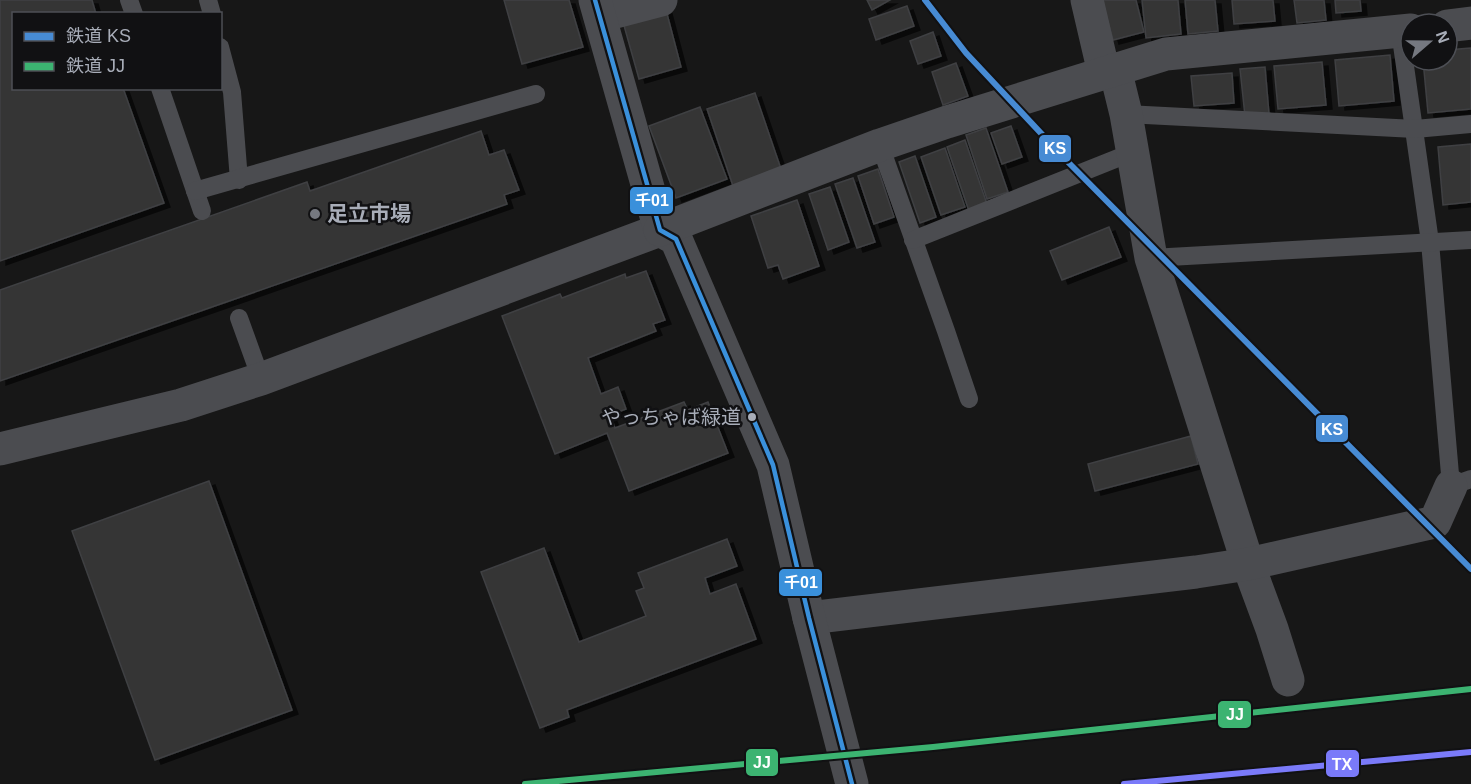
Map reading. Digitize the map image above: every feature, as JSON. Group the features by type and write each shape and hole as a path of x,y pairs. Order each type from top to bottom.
{"street":[{"path":"661,0 597,8 660,230 676,239 773,465 809,618 852,784"},
{"path":"1087,0 1126,114 1151,258 1248,564 1288,680"},
{"path":"0,449 181,405 261,379 880,145 1166,54 1399,31"},
{"path":"809,618 1248,564 1435,522 1461,482"}],"lane":[{"path":"222,54 232,92 239,180"},
{"path":"1409,72 1414,129 1461,482"},
{"path":"161,90 202,211"},
{"path":"195,191 536,94"},
{"path":"1126,114 1414,129 1471,124"},
{"path":"880,145 969,399"},
{"path":"913,240 1133,152"},
{"path":"1151,258 1471,240"},
{"path":"239,318 261,379"}],"building":[{"path":"0,0 92,0 95,12 12,12 12,90 124,90 164,203 0,261"},
{"path":"504,0 569,0 583,47 522,64"},
{"path":"867,0 890,0 872,10"},
{"path":"1102,0 1136,0 1144,32 1113,40"},
{"path":"1142,0 1178,0 1181,34 1146,38"},
{"path":"1185,0 1215,0 1218,31 1188,34"},
{"path":"1232,0 1273,0 1275,21 1234,24"},
{"path":"1294,0 1324,0 1326,20 1297,23"},
{"path":"1335,0 1360,0 1361,11 1336,13"},
{"path":"907,6 914,26 876,40 869,19"},
{"path":"666,10 681,67 639,79 623,22"},
{"path":"933,32 941,56 918,64 910,41"},
{"path":"1471,48 1471,109 1428,113 1424,72 1459,72 1459,49"},
{"path":"1390,55 1394,101 1339,106 1335,60"},
{"path":"1322,62 1326,105 1278,109 1274,66"},
{"path":"956,63 968,96 943,105 932,72"},
{"path":"1265,67 1269,114 1245,116 1240,69"},
{"path":"1232,73 1234,103 1194,106 1191,76"},
{"path":"755,93 781,169 733,186 707,109"},
{"path":"700,107 727,179 676,198 649,126"},
{"path":"1011,126 1022,157 1002,164 991,133"},
{"path":"986,128 1008,192 987,199 966,135"},
{"path":"481,131 489,155 504,150 519,190 504,195 507,204 0,381 0,290 307,182 310,191"},
{"path":"965,140 987,204 969,211 947,147"},
{"path":"1471,144 1471,202 1443,205 1438,147"},
{"path":"945,148 965,207 941,215 921,157"},
{"path":"915,156 936,217 920,223 899,162"},
{"path":"878,169 894,217 874,224 858,176"},
{"path":"853,178 875,242 857,248 835,184"},
{"path":"830,187 849,242 828,250 809,194"},
{"path":"797,200 819,266 783,279 778,265 768,268 751,216"},
{"path":"1109,227 1121,257 1062,280 1050,251"},
{"path":"646,271 665,320 653,324 656,331 588,358 601,394 618,387 626,409 610,415 615,428 684,402 688,410 708,402 728,453 629,491 607,433 555,454 502,316 560,294 562,298 625,274 626,278"},
{"path":"1191,436 1198,464 1095,491 1088,464"},
{"path":"209,481 292,710 155,760 72,531"},
{"path":"727,539 737,566 705,578 710,594 736,584 756,639 567,710 569,717 540,728 481,572 544,548 579,642 646,616 636,591 644,588 638,573"}],"rail line":[{"name":"KS","path":"925,0 966,53 1066,160 1471,569"},
{"name":"JJ","path":"525,784 933,747 1471,689"}],"transit line":[{"name":"千01","path":"595,0 660,230 676,239 773,465 809,618 852,784"},
{"name":"TX","path":"1124,784 1471,752"}],"place":[{"name":"足立市場","path":"315,214"},
{"name":"やっちゃば緑道","path":"752,417"}]}
